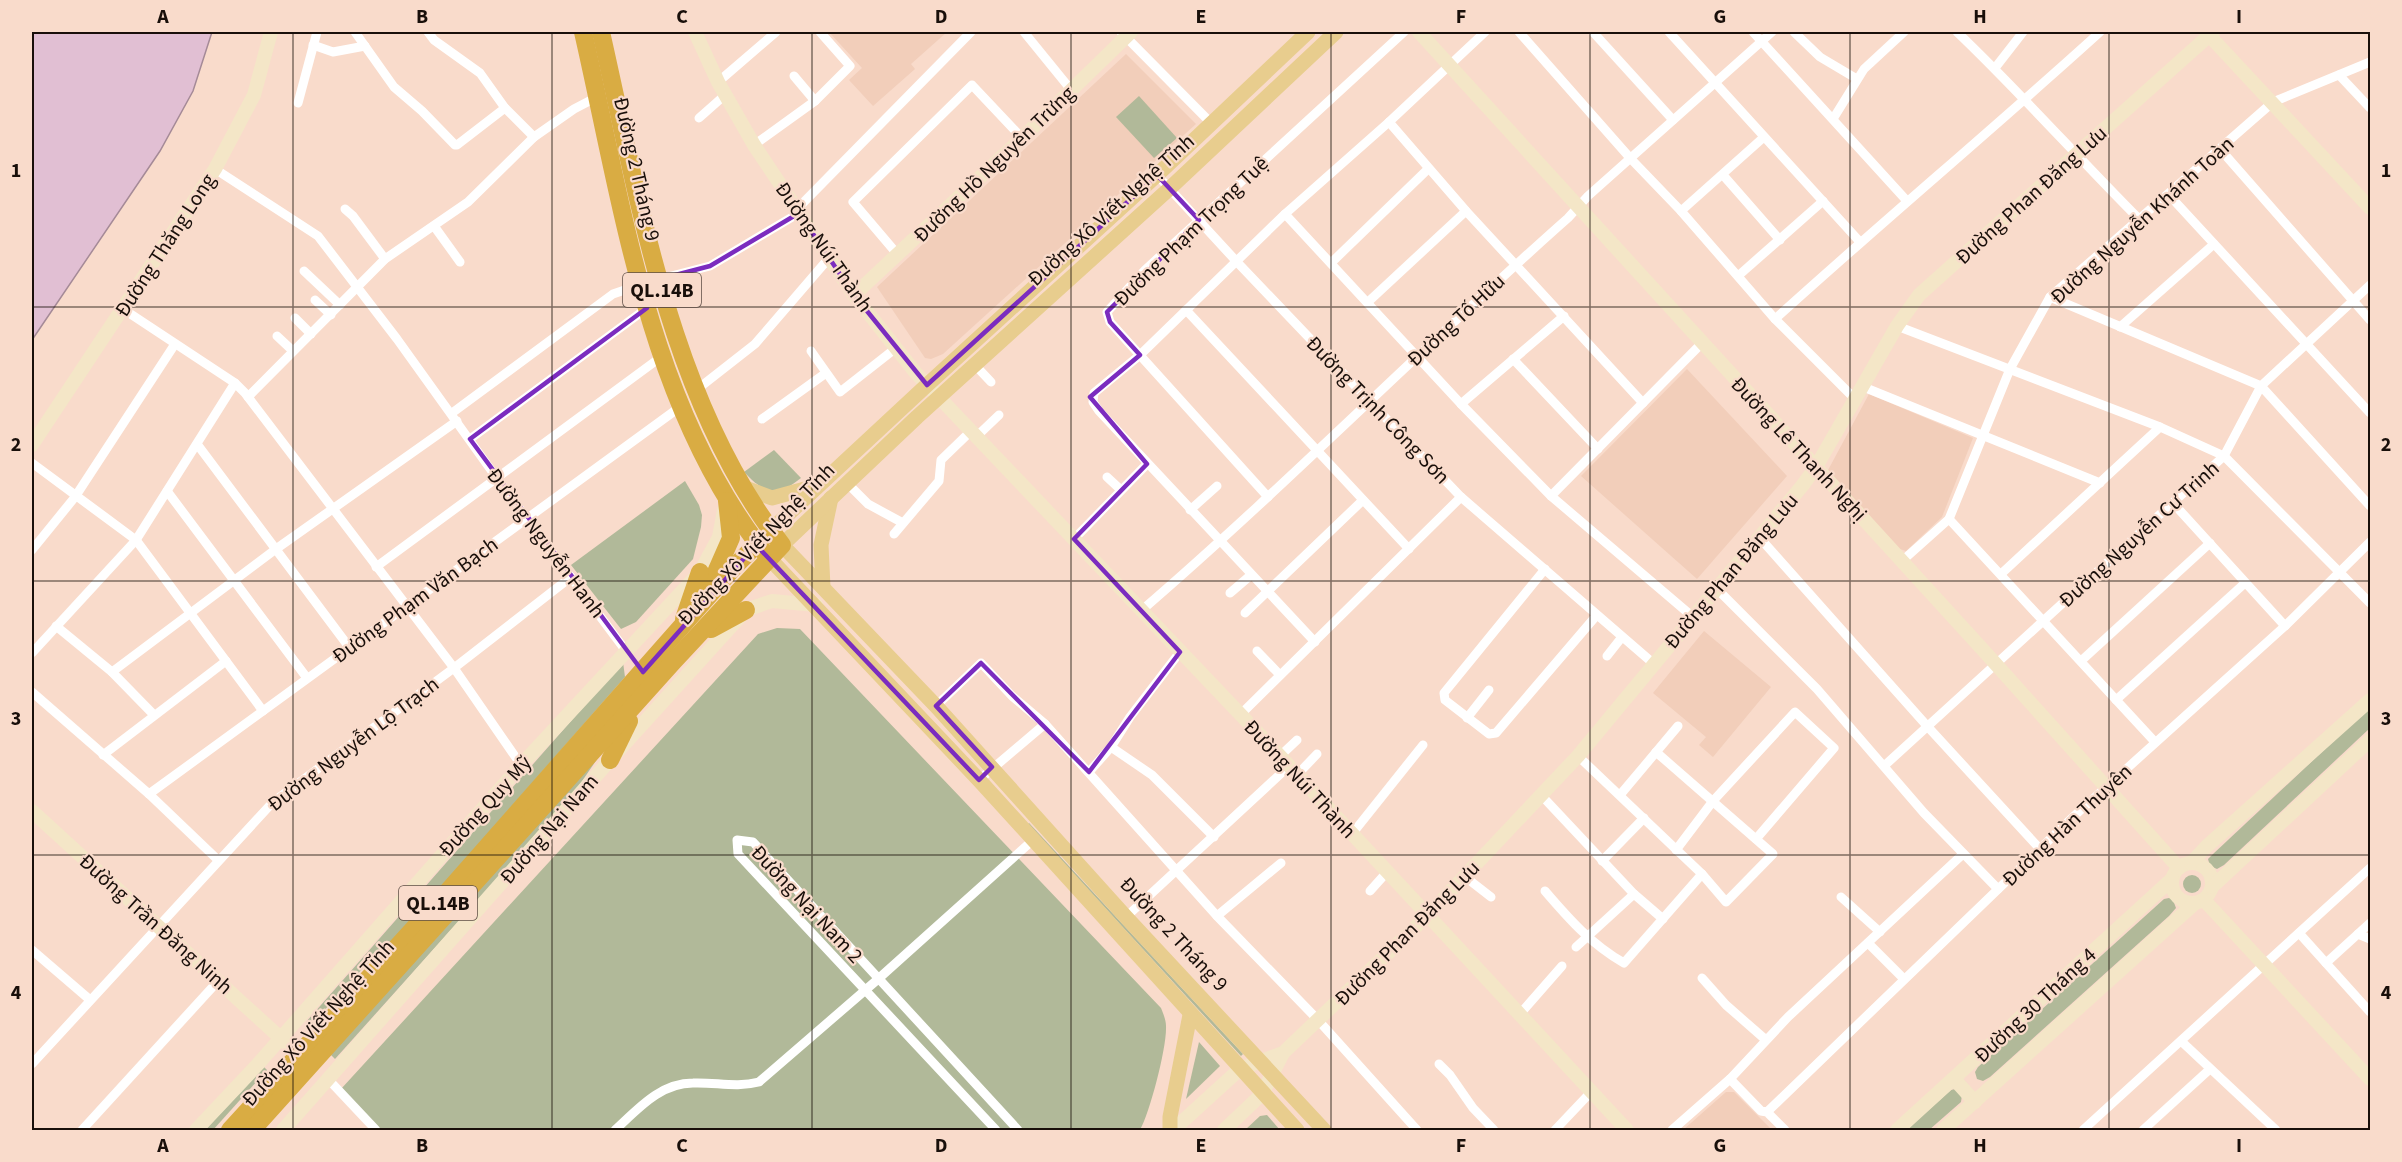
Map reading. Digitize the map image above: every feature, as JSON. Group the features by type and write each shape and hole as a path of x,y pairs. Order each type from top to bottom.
{"highway":[{"name":"Đường 2 Tháng 9","path":"583,32 597,98 650,282 695,392 743,487 777,537"},
{"name":"Đường 2 Tháng 9","path":"601,32 650,282 647,308 661,357 680,406 726,496 763,551"},
{"path":"701,605 732,538 726,496"},
{"name":"Đường Xô Viết Nghệ Tĩnh","path":"252,1131 304,1060 448,891 643,672 681,626 701,605 777,537"},
{"name":"Đường Xô Viết Nghệ Tĩnh","path":"230,1131 304,1060 639,701 698,635 763,551"},
{"path":"681,626 700,572"},
{"path":"698,635 746,610"},
{"path":"610,760 639,701"}],"main road":[{"name":"Đường Xô Viết Nghệ Tĩnh","path":"777,537 818,485 1157,175 1308,32"},
{"name":"Đường Xô Viết Nghệ Tĩnh","path":"777,537 831,498 1169,189 1336,32"},
{"path":"743,487 772,498 818,485"},
{"path":"823,587 821,545 831,498"},
{"name":"Đường 2 Tháng 9","path":"777,537 936,706 1126,917 1324,1131"},
{"name":"Đường 2 Tháng 9","path":"763,551 1034,840 1262,1095 1297,1131"},
{"path":"1171,1131 1170,1117 1190,1014"}],"street":[{"name":"Đường Thăng Long","path":"32,445 215,169 254,95 271,32"},
{"path":"298,103 317,32"},
{"path":"356,32 394,87 422,111 455,145 465,140 505,108"},
{"path":"428,32 434,40 480,73 505,108 534,137"},
{"name":"Đường Núi Thành","path":"695,32 725,95 754,145 798,212 854,295 927,385 1289,766 1627,1131"},
{"path":"718,82 776,32"},
{"path":"754,145 815,100 850,66 820,32"},
{"path":"112,672 455,417 613,294 702,269 721,261 798,212 971,32"},
{"path":"1024,32 1072,91"},
{"name":"Đường Phạm Trọng Tuệ","path":"1268,497 1110,322 1107,312 1145,270 1404,32"},
{"name":"Đường Lê Thanh Nghị","path":"1419,32 1902,561 2180,870"},
{"path":"1315,642 1147,465 1099,411 1093,402 1094,393 1140,355 1285,214 1389,122 1485,32"},
{"path":"1519,32 1631,159 1682,211 1775,319 1857,392 1983,435 2100,483"},
{"path":"1593,32 1673,120"},
{"path":"1669,32 1860,242"},
{"path":"1753,32 1907,201"},
{"name":"Đường Tố Hữu","path":"1142,610 1220,543 1416,356 1772,32"},
{"path":"1794,32 1820,57 1857,79"},
{"path":"1833,119 1857,79 1879,54 1904,32"},
{"path":"1957,32 1995,68 2076,156 2140,220"},
{"path":"1995,68 2023,32"},
{"path":"1775,319 2100,32"},
{"path":"2209,32 2370,208"},
{"name":"Đường Phan Đăng Lưu","path":"1224,1131 1262,1095 1283,1053 1428,915 1578,756 1816,467 1857,392 1897,326 1919,296 2076,156 2209,32"},
{"path":"1126,33 1211,123"},
{"name":"Đường Hồ Nguyên Trừng","path":"854,295 1072,91 1126,33"},
{"path":"313,45 333,52 365,46"},
{"name":"Đường Nguyễn Khánh Toàn","path":"1902,561 1949,519 2010,369 2050,297 2273,102 2370,62"},
{"path":"2339,75 2370,108"},
{"path":"794,76 815,100"},
{"path":"898,255 853,202 972,85 1022,138"},
{"path":"699,118 725,95"},
{"path":"248,397 385,259 468,202 534,137 574,109 597,98"},
{"path":"1389,122 1428,169 1643,403"},
{"path":"1682,211 1764,137"},
{"path":"2220,149 2370,320"},
{"name":"Đường Nguyễn Hanh","path":"215,169 318,236 643,672"},
{"path":"1331,263 1428,169"},
{"name":"Đường Trịnh Công Sơn","path":"1157,175 1461,497 1240,715"},
{"path":"1723,175 1780,240"},
{"path":"2169,195 2308,343 2370,413"},
{"path":"1738,276 1823,201"},
{"path":"345,208 385,259"},
{"path":"1368,302 1466,211"},
{"path":"1285,214 1461,404 1551,496 1693,617"},
{"path":"434,226 460,262"},
{"path":"2120,327 2214,243"},
{"path":"695,392 755,344 829,258"},
{"path":"304,271 340,305"},
{"name":"Đường Nguyễn Cư Trinh","path":"1884,766 2224,456 2261,386 2370,285"},
{"path":"2050,297 2261,386 2370,506"},
{"path":"315,300 331,315"},
{"path":"470,439 647,308"},
{"path":"123,309 235,383 248,397 454,668 521,765"},
{"path":"1186,310 1410,549"},
{"path":"1461,404 1564,316"},
{"path":"295,318 311,334"},
{"path":"1897,326 2160,427 2224,456 2370,603"},
{"path":"278,336 294,351"},
{"path":"1551,496 1702,343"},
{"path":"32,550 75,497 175,344"},
{"path":"811,351 840,392 896,348"},
{"path":"376,567 661,357"},
{"path":"1513,359 1598,449"},
{"path":"975,365 991,382"},
{"path":"762,419 826,373"},
{"path":"32,653 136,540 235,383"},
{"name":"Đường Phạm Văn Bạch","path":"149,794 680,406"},
{"path":"894,534 939,481 941,460 999,415"},
{"path":"2001,574 2160,427"},
{"path":"197,444 349,647"},
{"path":"32,463 136,540 263,711"},
{"path":"1074,539 1147,465"},
{"path":"1107,477 1121,490"},
{"path":"847,483 868,504 903,523"},
{"path":"1190,510 1217,486"},
{"path":"166,491 307,678"},
{"name":"Đường Quy Mỹ","path":"196,1131 521,765 700,572 719,537 726,496"},
{"path":"1461,497 1654,664"},
{"path":"1245,613 1363,500"},
{"path":"2173,503 2285,626"},
{"path":"1949,519 2155,742"},
{"path":"1759,537 2040,849"},
{"name":"Đường Hàn Thuyên","path":"1767,1112 2040,849 2285,626 2370,542"},
{"path":"2082,661 2210,543"},
{"path":"1545,569 1444,693 1445,700 1489,734 1496,733 1596,616"},
{"path":"1230,593 1251,574"},
{"name":"Đường Nguyễn Lộ Trạch","path":"32,1064 89,999 159,927 273,802 454,668 571,577"},
{"path":"2116,700 2245,583"},
{"path":"1716,588 1817,689 1924,813 1998,889"},
{"path":"746,610 772,601 816,606"},
{"name":"Đường Nại Nam","path":"283,1131 610,760 746,610"},
{"path":"57,626 112,672 154,715"},
{"path":"1607,656 1622,637"},
{"path":"1257,651 1280,675"},
{"path":"1089,772 1111,747 1130,717 1180,652"},
{"path":"103,755 226,661"},
{"path":"936,706 981,663 1012,696 1045,724 1217,916 1318,1020 1418,1131"},
{"path":"1467,717 1489,690"},
{"path":"32,692 149,794 218,860"},
{"name":"Đường 30 Tháng 4","path":"1897,1131 1955,1080 2180,870 2370,700"},
{"path":"1676,850 1713,801 1795,712 1834,748 1756,839"},
{"path":"978,780 1045,724"},
{"path":"1620,795 1678,726"},
{"path":"1289,766 1297,740"},
{"path":"2199,902 2212,887 2370,740"},
{"path":"1352,834 1423,745"},
{"path":"1111,747 1152,775 1214,837"},
{"path":"1578,756 1702,874 1726,902 1773,854 1656,752"},
{"path":"1126,917 1289,766 1317,754"},
{"path":"1542,796 1634,894 1663,919"},
{"name":"Đường Trần Đăng Ninh","path":"32,812 219,980 304,1060 328,1079"},
{"path":"1602,861 1644,818"},
{"name":"Đường Nại Nam 2","path":"996,1131 738,854 737,840 753,842 1018,1131"},
{"path":"615,1131 651,1098 678,1084 729,1086 759,1082 878,980 1034,840"},
{"path":"1672,1131 1730,1079 1788,1017 1963,854"},
{"path":"1217,916 1281,863"},
{"path":"2212,887 2210,875 2202,866 2180,870 2175,895 2183,902 2199,902 2265,965 2370,1079"},
{"path":"2083,1131 2370,868"},
{"path":"1370,891 1387,872"},
{"path":"1545,891 1588,937 1605,952 1624,963 1702,874"},
{"path":"1464,876 1491,897"},
{"path":"1576,947 1634,894"},
{"path":"1841,897 1880,932"},
{"name":"Đường 30 Tháng 4","path":"1943,1131 2199,902"},
{"path":"2326,963 2370,924"},
{"path":"2299,933 2370,1012"},
{"path":"2358,934 2370,939"},
{"path":"1868,943 1905,979"},
{"path":"33,954 89,999"},
{"path":"1520,1014 1562,966"},
{"path":"1702,978 1726,1005 1766,1040"},
{"path":"82,1131 219,980"},
{"path":"2181,1041 2276,1131"},
{"name":"Đường Phan Đăng Lưu","path":"1171,1131 1240,1070 1283,1053"},
{"path":"1439,1064 1494,1131"},
{"path":"2143,1131 2210,1069"},
{"path":"328,1079 376,1131"},
{"path":"1730,1079 1761,1111 1767,1112 1785,1131"},
{"path":"1955,1080 1975,1102"},
{"path":"1555,1131 1591,1092"}],"highlighted area":[{"path":"1157,175 1199,220 1107,312 1110,322 1140,355 1090,397 1147,464 1074,539 1180,652 1089,772 981,663 936,706 992,767 979,780 756,545 643,672 470,439 647,308 641,284 710,266 799,213 854,295 927,385"}],"shaded area":[{"path":"32,32 212,32 193,91 160,151 32,340"},
{"path":"829,32 947,32 911,64 915,69 873,106 849,80 862,68"},
{"path":"1126,54 1196,124 943,354 931,359 925,358 877,287"},
{"path":"1687,369 1787,476 1697,579 1581,476"},
{"path":"1869,394 1973,438 1942,517 1906,551 1897,548 1827,472"},
{"path":"1704,631 1771,687 1713,757 1699,745 1706,737 1653,693"},
{"path":"1726,1092 1734,1092 1772,1130 1683,1130"}],"green space":[{"path":"1139,96 1177,138 1154,158 1116,117"},
{"path":"774,450 801,478 778,491 765,489 744,472"},
{"path":"685,481 702,515 693,559 636,622 621,629 571,565"},
{"path":"777,628 800,629 1161,1008 1166,1024 1164,1049 1153,1095 1140,1130 380,1130 341,1089 758,634"},
{"path":"623,662 625,677 397,937 364,967 310,1026 306,1022"},
{"path":"2370,707 2370,728 2224,865 2217,869 2210,866 2208,859 2212,855"},
{"path":"608,743 574,793 335,1059 330,1054"},
{"path":"1028,824 1243,1054 1241,1056"},
{"path":"2192,875 2198,878 2201,884 2198,890 2192,893 2186,890 2183,884 2186,878"},
{"path":"2164,899 2173,900 2176,908 2169,916 1990,1077 1983,1081 1977,1079 1975,1072 1978,1067"},
{"path":"1199,1042 1220,1066 1186,1099"},
{"path":"264,1067 267,1070 213,1130 205,1130"},
{"path":"1955,1089 1962,1095 1961,1102 1929,1130 1906,1130 1951,1090"},
{"path":"1267,1115 1280,1130 1245,1130 1260,1116"}]}
